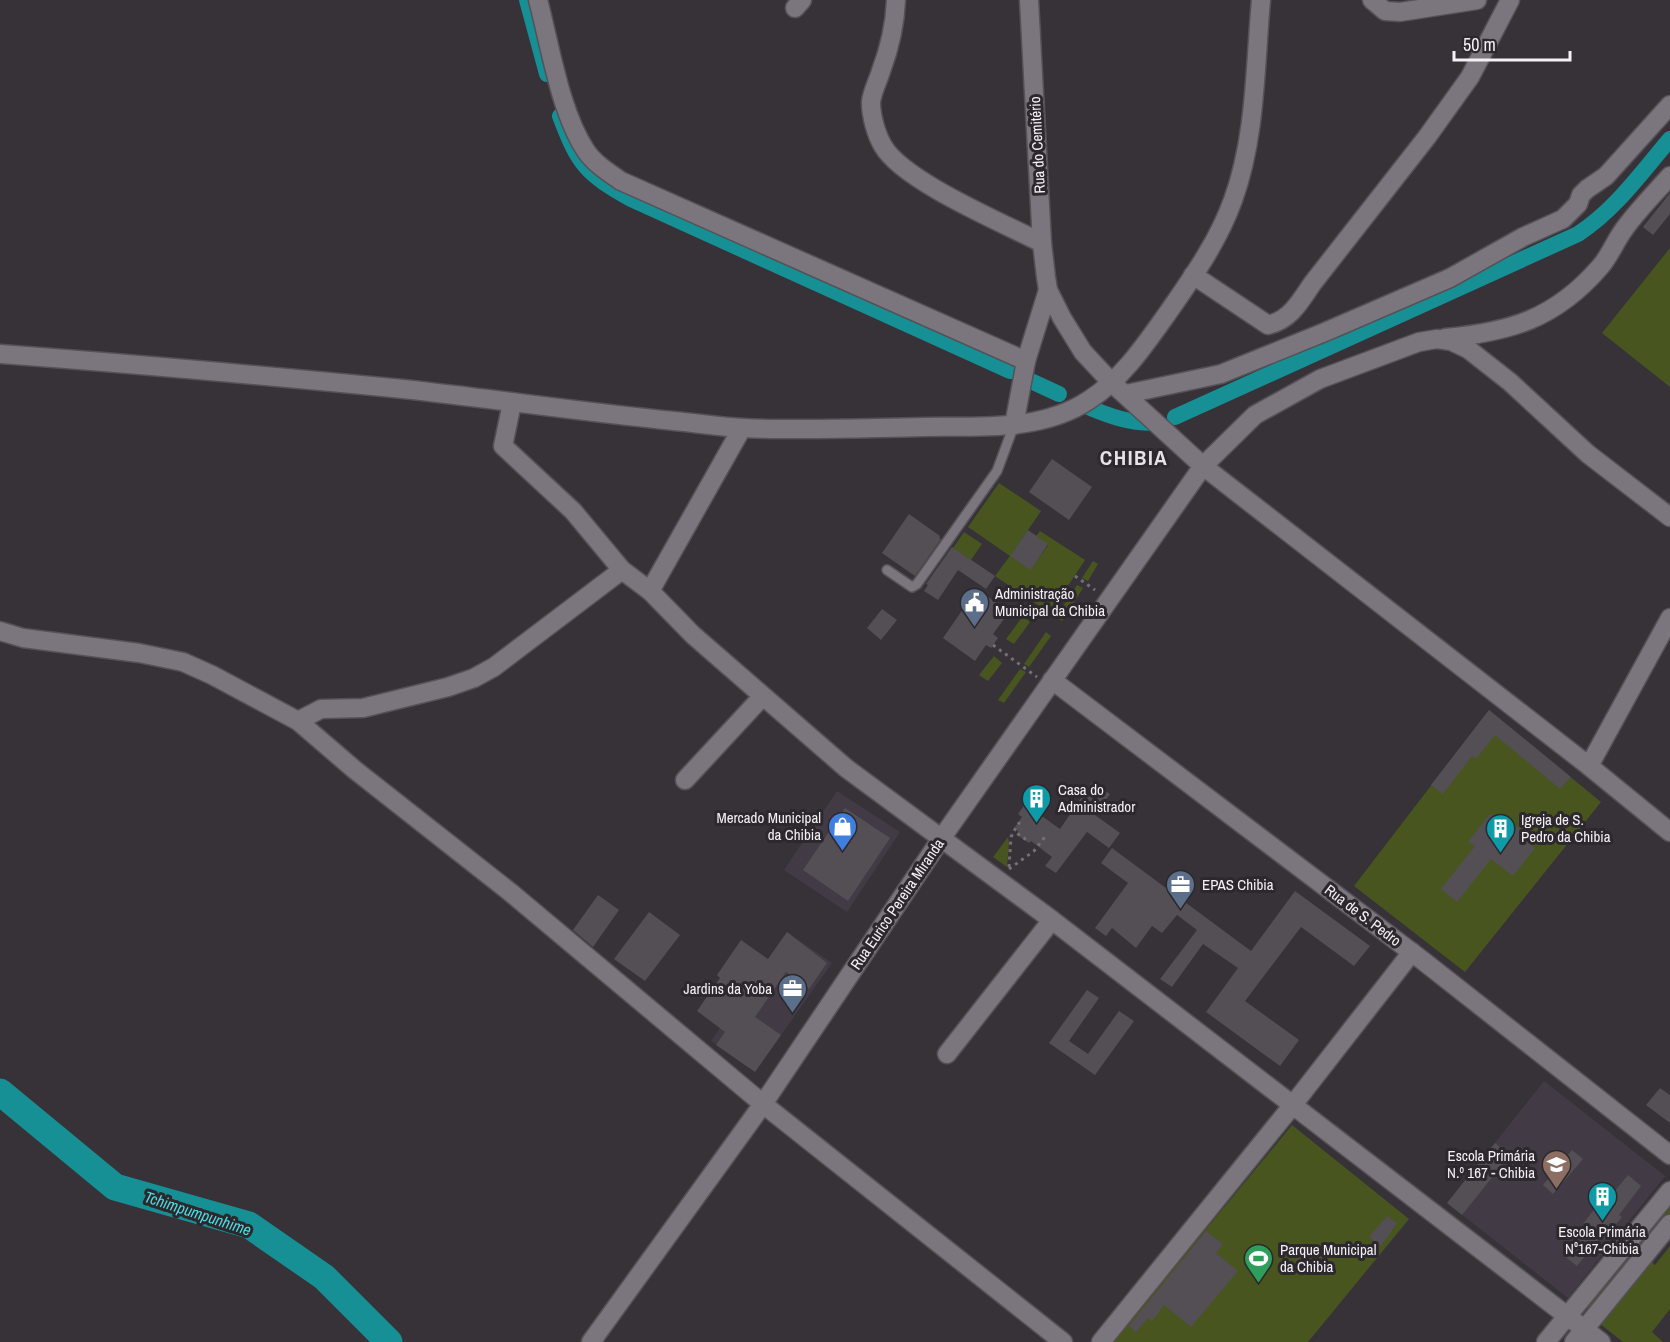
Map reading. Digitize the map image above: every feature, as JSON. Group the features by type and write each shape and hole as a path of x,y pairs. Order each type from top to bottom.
{"street":[{"path":"538,0 564,102 578,138 587,153 601,167 621,181 1026,361"},
{"path":"896,0 893,34 872,98 873,118 883,147 922,182 1042,243"},
{"name":"Rua do Cemitério","path":"1029,0 1042,243 1048,290"},
{"path":"0,354 410,390 742,428 837,429 1014,425 1069,412 1092,399 1139,355 1217,237 1233,200 1245,155 1252,106 1261,0"},
{"path":"1372,0 1384,11 1400,12 1477,0"},
{"path":"1193,275 1268,325 1285,319 1427,137 1470,77 1510,0"},
{"path":"1126,394 1221,374 1450,278 1523,237 1563,219 1578,204 1581,195 1606,176 1670,105"},
{"name":"Rua Eurico Pereira Miranda","path":"591,1342 763,1104 941,839 1203,466 1255,415 1320,379 1419,342 1496,332 1544,315 1562,302 1601,266 1625,228 1670,176"},
{"path":"1014,425 1026,361 1048,290"},
{"path":"1048,290 1083,352 1111,382 1203,466 1589,766 1670,832"},
{"path":"1437,339 1459,345 1485,362 1588,454 1670,517"},
{"path":"512,403 503,447 573,511 622,570 650,591 693,635 762,697 871,788 941,839 1004,875 1052,920 1567,1316 1579,1336 1601,1342"},
{"path":"650,591 742,428"},
{"path":"298,721 321,709 363,708 448,687 474,678 494,667 622,570"},
{"path":"1589,766 1670,618"},
{"path":"0,631 23,638 139,653 183,662 298,721 510,892 763,1104 1063,1342"},
{"name":"Rua de S. Pedro","path":"1050,683 1412,952 1670,1155"},
{"path":"685,780 762,697"},
{"path":"946,1054 1052,920"},
{"path":"1101,1342 1292,1106 1412,952"},
{"path":"1546,1342 1670,1191"},
{"path":"1579,1336 1670,1224"}],"lane":[{"path":"887,570 908,585 912,587 917,585 997,471 1014,425"}],"path":[{"path":"1074,576 1109,599"},
{"path":"993,645 1050,683"},
{"path":"1004,875 1011,837 1020,824"},
{"path":"1014,831 1029,840"},
{"path":"1004,875 1034,851 1047,834"}],"shaded area":[{"name":"Mercado Municipal da Chibia","path":"837,791 900,832 847,912 784,870"},
{"name":"Jardins da Yoba","path":"787,932 832,963 755,1072 711,1041"},
{"name":"Escola Primária N.º 167 - Chibia","path":"1544,1081 1665,1176 1568,1298 1447,1203"}],"green space":[{"path":"1670,248 1670,387 1602,333"},
{"path":"999,483 1041,511 1011,555 1031,569 1048,545 1036,536 1040,531 1085,560 1050,613 995,576 1010,556 968,527"},
{"path":"964,532 982,544 971,560 953,548"},
{"path":"1093,561 1098,564 1088,581 1082,578"},
{"path":"1077,585 1083,588 1062,621 1056,617"},
{"path":"1023,616 1030,622 1014,644 1006,639"},
{"path":"1046,632 1051,636 1029,667 1024,664"},
{"path":"994,656 1002,663 988,681 979,675"},
{"path":"1020,669 1026,672 1004,703 998,700"},
{"path":"1489,710 1601,802 1465,972 1354,886"},
{"path":"1008,837 1009,843 1007,867 993,857"},
{"name":"Parque Municipal da Chibia","path":"1292,1125 1409,1219 1308,1342 1113,1342"},
{"path":"1670,1202 1670,1214 1593,1307 1586,1309 1585,1306"},
{"path":"1670,1246 1670,1309 1652,1332 1663,1342 1623,1342 1599,1323 1650,1260 1655,1265"}],"building":[{"path":"1670,193 1670,214 1653,235 1643,227"},
{"path":"1052,459 1092,487 1069,520 1029,492"},
{"path":"909,514 941,539 915,576 882,553"},
{"path":"1028,530 1048,544 1031,570 1010,556"},
{"path":"952,547 995,576 986,589 958,570 938,600 924,591 928,585 926,584"},
{"name":"Administração Municipal da Chibia","path":"977,589 1009,612 993,634 998,638 991,648 986,645 975,661 943,638"},
{"path":"882,609 897,620 881,640 867,628"},
{"path":"1489,710 1571,777 1560,789 1495,735 1476,759 1472,756 1443,794 1431,785"},
{"path":"1092,782 1110,794 1095,815 1120,833 1109,848 1087,832 1056,873 1045,866 1052,857 1031,841 1029,843 1017,835 1019,833 1015,827 1022,817 1018,814 1025,804 1060,829"},
{"path":"845,808 890,838 848,901 803,870"},
{"name":"Igreja de S. Pedro da Chibia","path":"1490,814 1499,821 1503,816 1530,836 1526,841 1535,848 1513,876 1491,859 1457,902 1441,889 1475,846 1468,842"},
{"path":"1112,848 1251,951 1295,891 1370,946 1354,966 1301,927 1245,1001 1299,1040 1280,1066 1206,1012 1238,968 1203,944 1172,987 1160,979 1197,930 1177,915 1162,933 1152,926 1136,948 1112,928 1106,936 1095,928 1128,883 1101,863"},
{"path":"598,895 619,910 593,947 573,930"},
{"path":"649,912 680,935 645,981 614,959"},
{"name":"Jardins da Yoba","path":"787,932 827,963 809,989 786,972 755,1017 781,1035 755,1072 716,1045 725,1032 697,1011 720,978 717,975 741,940 768,959"},
{"path":"1087,990 1099,998 1069,1041 1088,1054 1119,1011 1134,1021 1095,1075 1049,1043"},
{"path":"1660,1088 1670,1095 1670,1123 1646,1105"},
{"path":"1495,1143 1510,1155 1462,1215 1447,1203"},
{"path":"1572,1150 1583,1159 1553,1194 1543,1185"},
{"name":"Escola Primária N⁰167-Chibia","path":"1628,1175 1641,1186 1619,1215 1622,1217 1603,1240 1600,1238 1577,1266 1563,1255 1586,1226 1583,1224 1602,1199 1605,1203"},
{"path":"1387,1216 1397,1223 1381,1246 1369,1237"},
{"path":"1206,1231 1223,1244 1216,1253 1238,1271 1191,1327 1164,1305 1152,1321 1148,1318 1136,1332 1129,1326"}],"waterway":[{"path":"527,0 547,74"},
{"path":"560,116 572,146 585,166 603,182 631,199 1010,371"},
{"path":"1175,417 1578,234 1616,202 1670,139"},
{"path":"1033,382 1059,394"},
{"path":"1088,407 1119,418 1152,423"},
{"name":"Tchimpumpunhime","path":"0,1092 115,1187 249,1225 324,1277 389,1342"}],"place":[{"name":"Administração Municipal da Chibia","path":"974,628"},
{"name":"Casa do Administrador","path":"1037,824"},
{"name":"Mercado Municipal da Chibia","path":"842,852"},
{"name":"Igreja de S. Pedro da Chibia","path":"1500,854"},
{"name":"EPAS Chibia","path":"1181,910"},
{"name":"Jardins da Yoba","path":"793,1014"},
{"name":"Escola Primária N.º 167 - Chibia","path":"1556,1190"},
{"name":"Escola Primária N⁰167-Chibia","path":"1602,1222"},
{"name":"Parque Municipal da Chibia","path":"1259,1284"}],"district":[{"name":"CHIBIA","path":"1134,457"}]}
